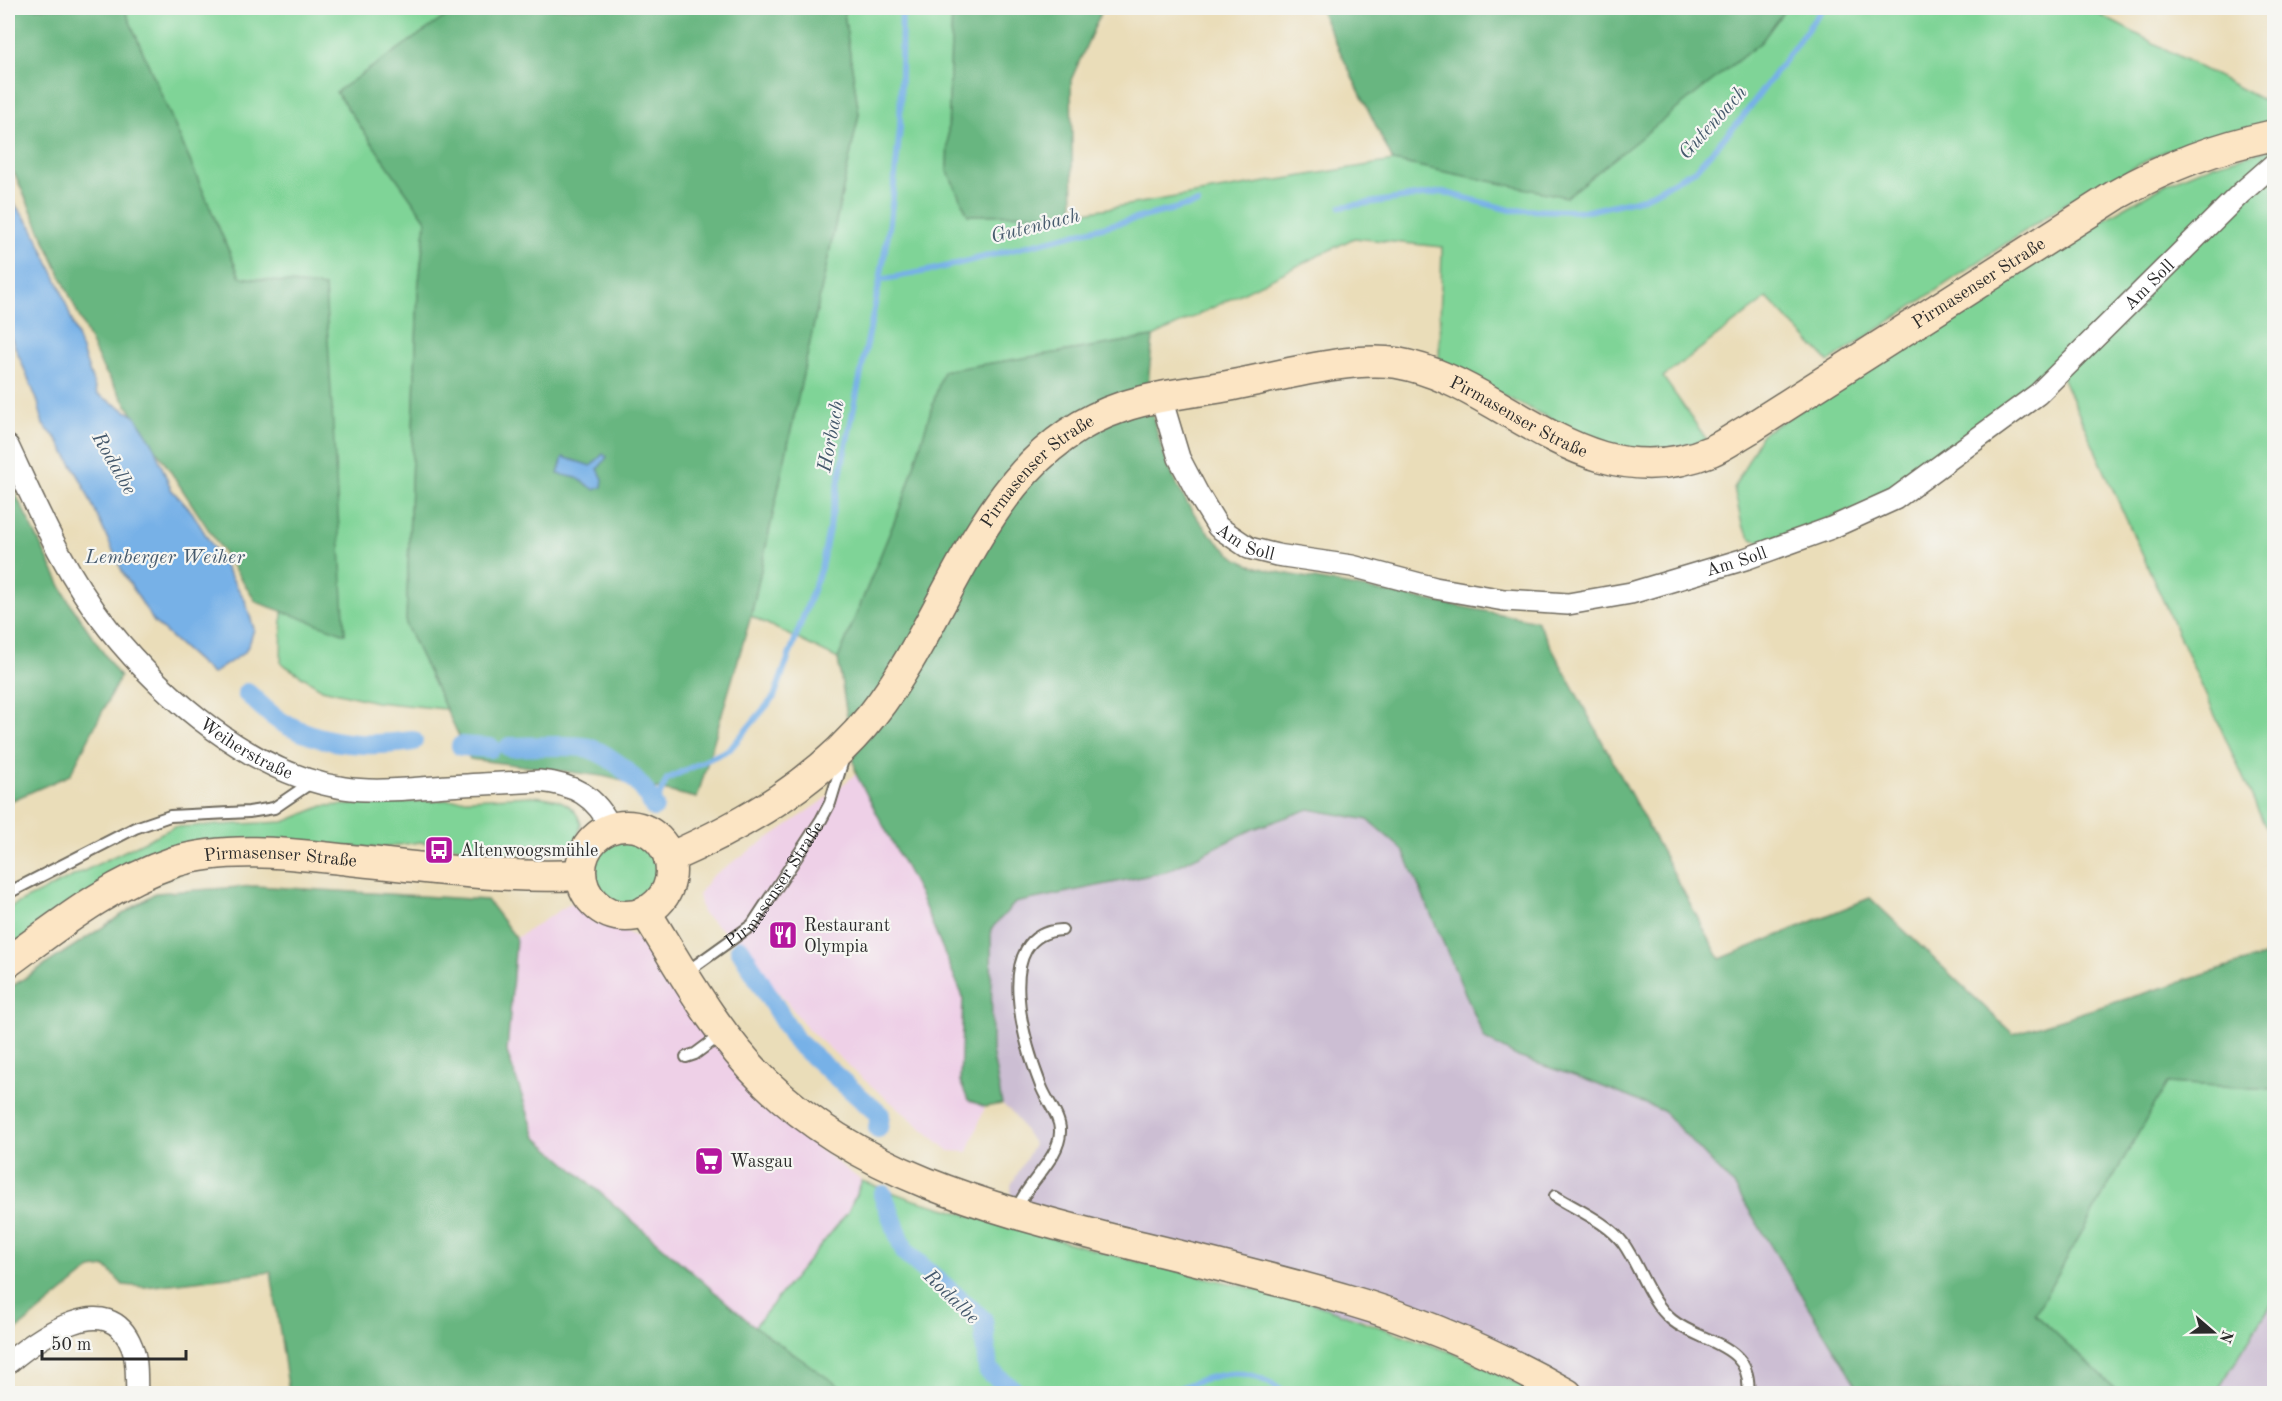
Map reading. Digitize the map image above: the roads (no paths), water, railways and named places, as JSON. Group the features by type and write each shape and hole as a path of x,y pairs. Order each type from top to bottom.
{"main road":[{"name":"Pirmasenser Straße","path":"669,858 764,810 795,789 849,742 874,712 898,677 1012,485 1032,463 1077,427 1124,406 1161,398 1335,366 1394,363 1418,368 1471,390 1584,452 1630,465 1658,466 1682,461 1713,450 1751,428 2133,185 2175,164 2209,151 2274,135"},
{"path":"625,826 639,828 652,834 663,845 669,858 671,870 666,889 656,904 645,911 621,915 598,906 590,897 581,875 585,852 591,842 611,828 625,826"},
{"name":"Pirmasenser Straße","path":"8,962 93,901 117,887 150,871 194,858 236,854 301,855 513,876 581,875"},
{"path":"645,911 722,1034 772,1088 844,1143 936,1187 1016,1215 1351,1301 1468,1344 1513,1364 1567,1394"}],"street":[{"name":"Am Soll","path":"1161,398 1179,458 1218,527 1250,548 1277,555 1352,566 1435,588 1504,600 1568,604 1631,593 1745,559 1832,528 1895,499 2038,394 2241,193 2274,164"},
{"name":"Weiherstraße","path":"8,446 70,570 108,627 137,660 184,704 242,748 290,774 312,782 345,788 386,791 531,782 561,783 579,789 591,799 603,812 611,828"},
{"path":"8,1362 56,1328 88,1320 113,1323 122,1329 134,1349 136,1394"}],"lane":[{"name":"Pirmasenser Straße","path":"684,974 752,925 821,820 830,803 849,742"},
{"path":"8,893 135,828 170,816 249,812 274,808 312,782"},
{"path":"1016,1215 1019,1200 1057,1146 1061,1130 1037,1076 1023,1023 1019,967 1024,952 1038,936 1045,932 1062,930"},
{"path":"686,1057 695,1054 722,1034"},
{"path":"1555,1196 1613,1233 1623,1243 1658,1303 1672,1321 1722,1344 1738,1358 1746,1373 1748,1394"}],"water":[{"name":"Lemberger Weiher","path":"8,196 32,227 61,289 97,394 135,416 152,442 171,489 192,512 245,600 254,629 250,642 245,652 212,674 154,622 123,573 81,480 57,439 43,425 38,402 8,330"},
{"path":"603,454 607,457 598,469 603,479 602,487 595,490 577,478 558,474 563,457 591,466"}],"waterway":[{"name":"Horbach","path":"654,807 667,779 730,749 774,697 821,568 890,222 900,128 902,8"},
{"name":"Gutenbach","path":"1341,207 1443,192 1510,210 1588,211 1644,198 1695,170 1742,118 1823,8"},
{"name":"Gutenbach","path":"880,280 932,270 1198,203"},
{"name":"Rodalbe","path":"247,693 281,722 318,737 365,744 413,741"},
{"name":"Rodalbe","path":"461,746 491,748"},
{"name":"Rodalbe","path":"509,747 589,748 608,757 636,780 654,807"},
{"name":"Rodalbe","path":"740,949 796,1041 880,1115 878,1128"},
{"name":"Rodalbe","path":"883,1195 905,1252 983,1320 988,1370 1018,1394"},
{"name":"Rodalbe","path":"1163,1394 1211,1377 1234,1374 1254,1376 1286,1394"}],"place":[{"name":"Altenwoogsmühle","path":"439,850"},
{"name":"Restaurant Olympia","path":"783,935"},
{"name":"Wasgau","path":"709,1161"}]}
